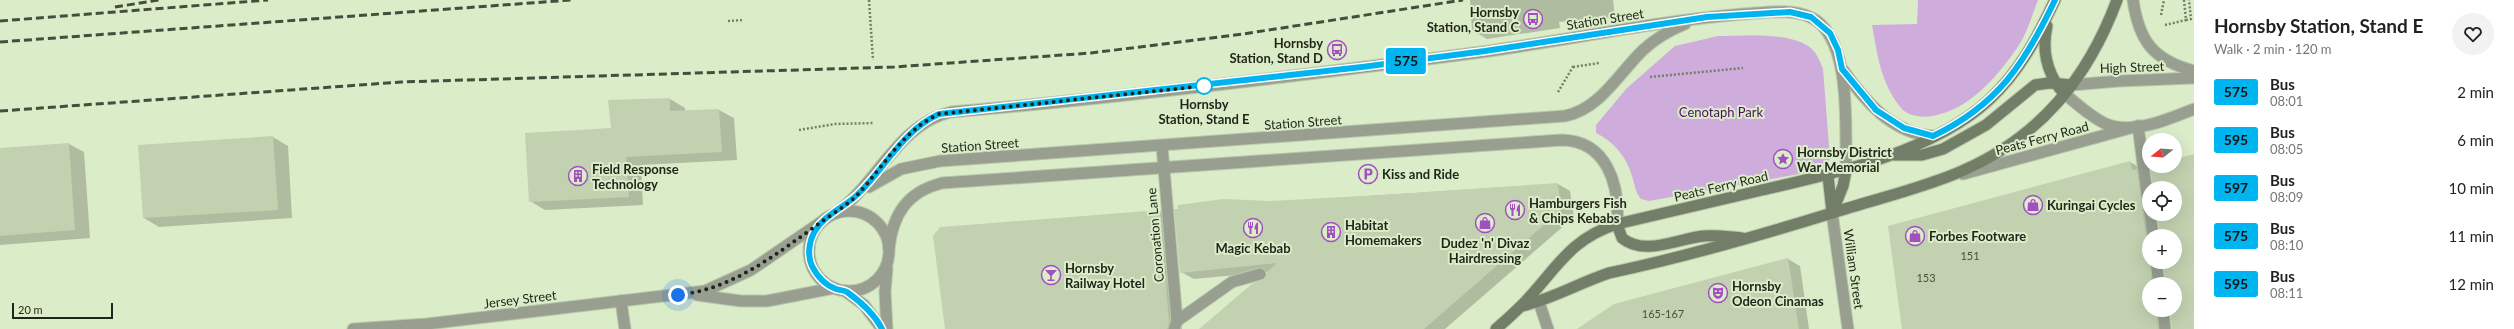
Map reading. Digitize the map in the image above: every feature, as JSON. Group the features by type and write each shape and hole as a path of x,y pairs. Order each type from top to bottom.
{"main road":[{"name":"Peats Ferry Road","path":"1522,306 1539,302 1609,273 1750,239 1930,183 1962,171 2005,148 2042,118 2066,95 2093,53 2117,0"},
{"name":"Peats Ferry Road","path":"1496,329 1522,306 1554,266 1575,245 1593,233 1617,224 1846,171 1885,157 1933,136 1977,110 2008,81 2035,43 2054,3"},
{"path":"2054,3 2045,34 2044,48 2048,66 2057,84 2066,95"},
{"path":"1885,157 1922,155 1943,149 1990,122 2035,85 2072,85"},
{"path":"1832,213 1843,186 1846,171"},
{"path":"1828,176 1832,213"},
{"path":"1617,224 1622,238 1639,246 1659,245 1706,236 1750,239"}],"street":[{"path":"2133,0 2138,24 2148,45 2170,63 2194,71"},
{"name":"Station Street","path":"860,193 907,136 929,119 951,112 1202,86 1354,68 1485,51 1697,19 1790,12 1811,17 1830,33 1838,50 1842,69 1846,171"},
{"name":"Station Street","path":"836,213 860,193 893,172 922,164 1570,115 1592,104 1644,50 1661,36 1697,19"},
{"name":"Station Street","path":"1842,69 1876,110 1904,128 1933,136"},
{"name":"High Street","path":"2072,85 2119,81 2194,78"},
{"path":"2066,95 2105,123 2115,126 2138,126 2194,109"},
{"path":"2138,126 2145,181"},
{"name":"Peats Ferry Road","path":"1930,183 2138,126"},
{"path":"887,329 885,292 889,253 896,216 912,197 933,186 1163,168 1572,140 1580,142 1593,150 1609,170 1617,194 1617,224"},
{"name":"Coronation Lane","path":"1162,146 1176,325"},
{"path":"845,291 865,288 873,283 883,272 889,253 884,231 871,217 854,211 836,213 821,222 811,242 810,259 817,274 834,288 845,291 864,305 882,329"},
{"name":"William Street","path":"1832,213 1848,329"},
{"name":"Jersey Street","path":"353,329 427,324 691,294 705,291 737,278 821,222"},
{"name":"Coronation Lane","path":"1176,325 1232,282 1260,274"},
{"name":"Jersey Street","path":"691,294 741,301 767,301 834,288"},
{"path":"621,301 625,329"},
{"path":"1539,302 1548,329"},
{"path":"2164,317 2165,329"}],"path":[{"path":"869,0 873,60"},
{"path":"2184,0 2186,20"},
{"path":"2159,26 2191,19 2189,0"},
{"path":"728,21 744,20"},
{"path":"1558,93 1577,59"},
{"path":"1645,77 1743,68"},
{"path":"799,130 835,124 874,123"}],"green space":[{"path":"1918,0 2038,0 2021,43 1991,81 1981,91 1958,107 1945,113 1924,117 1915,116 1904,111 1888,88 1881,68 1872,25 1917,24"},
{"name":"Cenotaph Park","path":"1752,35 1789,39 1808,46 1815,53 1823,69 1830,159 1826,167 1816,171 1649,201 1641,199 1636,191 1623,156 1614,145 1596,133 1596,125 1627,88 1675,46 1718,36"}],"building":[{"path":"670,98 670,111 719,109 722,152 626,157 629,197 529,202 525,133 611,128 608,100"},
{"path":"273,136 278,210 143,218 138,145"},
{"path":"69,143 75,230 0,236 0,148"},
{"path":"2194,154 2194,329 2172,329 2171,317 2182,317 2182,277 2165,277 2164,269 2182,269 2182,229 2159,229 2158,221 2182,221 2182,181 2152,181 2151,173 2182,173 2182,157"},
{"path":"2130,161 2132,170 2137,169 2142,207 2142,221 2144,221 2145,229 2142,229 2142,269 2151,269 2152,277 2142,277 2142,317 2157,317 2158,329 1902,329 1888,226"},
{"path":"1558,183 1561,210 1424,329 1199,329 1253,283 1265,279 1267,272 1277,263 1180,273 1174,209 1178,209 1178,205 1223,199 1271,201"},
{"name":"Hornsby Railway Hotel","path":"1160,210 1169,322 1167,329 945,329 933,236 940,227"},
{"path":"1788,258 1799,329 1577,329 1614,304"}],"railway":[{"path":"115,7 159,0"},
{"path":"0,21 268,0"},
{"path":"0,42 571,0"},
{"path":"0,111 401,82 894,67 1091,53 1243,34 1463,0"}],"bus line":[{"name":"575","path":"882,329 873,314 864,305 845,291 834,288 817,274 809,253 811,242 814,232 821,222 843,208 860,193 907,136 929,119 939,114 1202,86 1362,67 1485,51 1707,17 1790,12 1811,17 1824,26 1830,33 1838,50 1842,69 1855,87 1876,110 1904,128 1921,134 1933,136 1977,110 2008,81 2035,43 2055,0"}],"place":[{"name":"Hornsby Station, Stand C","path":"1533,19"},
{"name":"Hornsby Station, Stand D","path":"1337,50"},
{"name":"Hornsby Station, Stand E","path":"1204,86"},
{"name":"Hornsby District War Memorial","path":"1783,159"},
{"name":"Kiss and Ride","path":"1368,174"},
{"name":"Field Response Technology","path":"578,176"},
{"name":"Kuringai Cycles","path":"2033,205"},
{"name":"Hamburgers Fish & Chips Kebabs","path":"1515,210"},
{"name":"Dudez 'n' Divaz Hairdressing","path":"1485,223"},
{"name":"Magic Kebab","path":"1253,228"},
{"name":"Habitat Homemakers","path":"1331,232"},
{"name":"Forbes Footware","path":"1915,236"},
{"name":"Hornsby Railway Hotel","path":"1051,275"},
{"name":"Hornsby Odeon Cinamas","path":"1718,293"}],"route":[{"path":"678,295 705,291 737,278 836,213 860,193 907,136 929,119 939,114 1204,86"}]}
